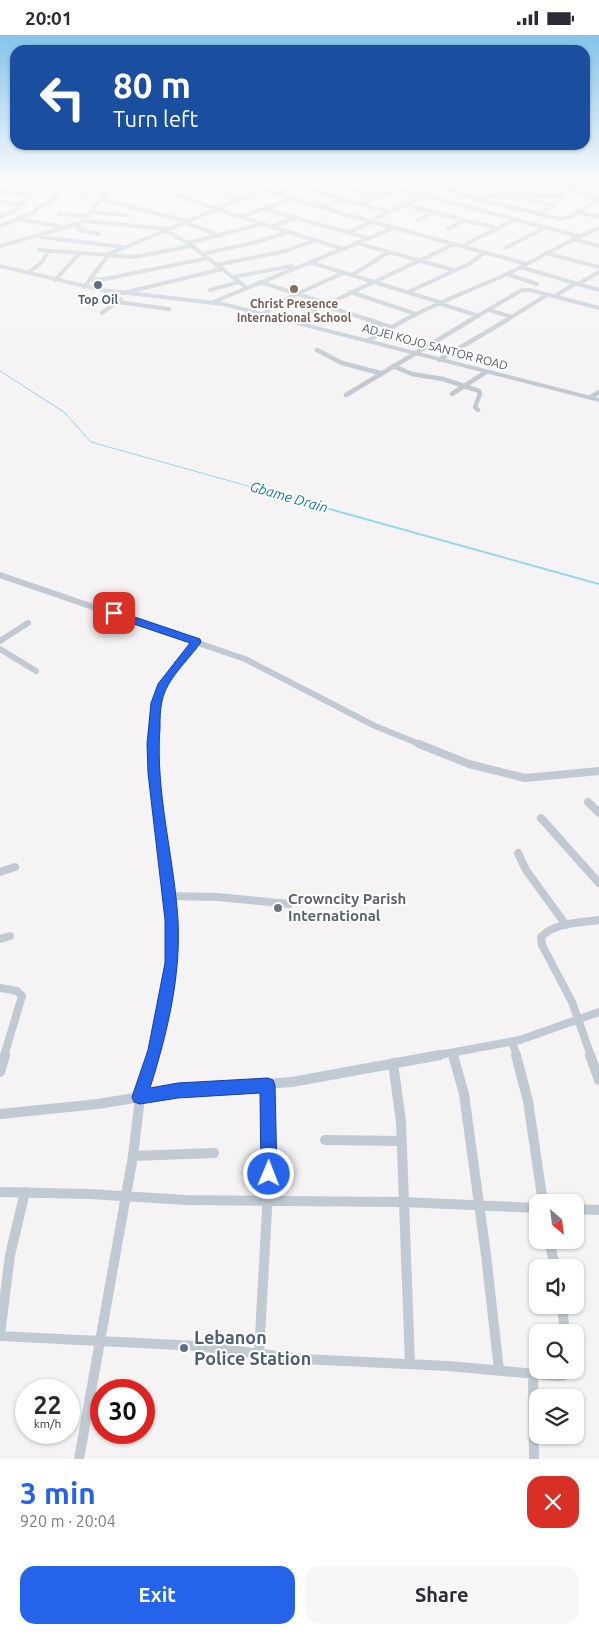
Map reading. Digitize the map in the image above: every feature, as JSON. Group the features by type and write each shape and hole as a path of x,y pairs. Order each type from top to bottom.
{"street":[{"path":"110,245 122,247"},
{"path":"84,287 109,254 126,245"},
{"path":"202,254 245,245"},
{"path":"216,265 286,251 301,245"},
{"path":"332,245 343,249"},
{"path":"213,302 351,245"},
{"path":"366,245 453,270"},
{"path":"291,321 452,245"},
{"path":"505,248 510,245"},
{"path":"367,341 438,303 507,274 560,245"},
{"path":"39,250 137,257 192,246 247,288"},
{"path":"462,246 527,263"},
{"path":"28,273 42,262 48,252"},
{"path":"352,275 389,252"},
{"path":"408,292 474,261 486,252"},
{"path":"55,280 80,253"},
{"path":"546,253 599,267"},
{"path":"89,280 105,279 208,258"},
{"path":"309,262 479,316"},
{"path":"233,277 302,265"},
{"name":"ADJEI KOJO SANTOR ROAD","path":"0,266 84,287 213,302 599,399"},
{"path":"520,267 599,290"},
{"path":"102,313 118,302 126,293 223,269"},
{"path":"263,314 297,294 344,273"},
{"path":"555,296 598,273"},
{"path":"507,274 537,284"},
{"path":"210,290 239,282"},
{"path":"260,282 392,328"},
{"path":"346,395 522,290 530,290 599,308"},
{"path":"350,292 416,314"},
{"path":"439,360 443,356 471,343 547,295"},
{"path":"118,302 169,309"},
{"path":"489,310 512,317"},
{"path":"317,350 342,363 380,373"},
{"path":"393,366 412,374 436,377 480,392 475,407 478,410"},
{"path":"452,394 486,372"},
{"path":"591,397 599,392"},
{"path":"0,575 258,665 375,726 431,750 483,769 525,778 599,771"},
{"path":"0,641 28,623"},
{"path":"80,1459 133,1155 140,1097 155,1050 171,971 172,920 154,773 153,744 156,703 161,687 196,642"},
{"path":"0,649 36,671"},
{"path":"588,802 599,813"},
{"path":"541,818 599,883"},
{"path":"518,853 526,870 566,925"},
{"path":"0,872 14,867"},
{"path":"169,896 226,898 289,904"},
{"path":"599,920 555,927 543,933 541,937 542,945 579,1018 599,1080"},
{"path":"0,939 10,935"},
{"path":"0,988 17,991 22,996 0,1072"},
{"path":"0,1114 42,1111 178,1091 268,1085 512,1042 548,1031 579,1018 599,1013"},
{"path":"512,1042 532,1122 542,1194"},
{"path":"453,1053 464,1094 499,1370"},
{"path":"393,1063 401,1122 410,1364"},
{"path":"260,1353 270,1136 268,1085"},
{"path":"325,1140 401,1141"},
{"path":"133,1155 172,1156 214,1153"},
{"path":"0,1192 186,1200 404,1201 529,1208"},
{"path":"25,1193 10,1255 0,1335 198,1346 302,1359 529,1373"},
{"path":"584,1209 599,1210"},
{"path":"533,1379 534,1459"}],"waterway":[{"name":"Gbame Drain","path":"0,371 64,412 91,442 319,506"},
{"name":"Gbame Drain","path":"315,505 599,584"}],"place":[{"name":"Top Oil","path":"98,285"},
{"name":"Christ Presence International School","path":"294,289"},
{"name":"Crowncity Parish International","path":"278,908"},
{"name":"Lebanon Police Station","path":"184,1348"}],"route":[{"path":"114,613 196,642 161,687 156,703 153,744 154,773 172,920 172,963 155,1050 140,1097 178,1091 268,1085 269,1174"}]}
